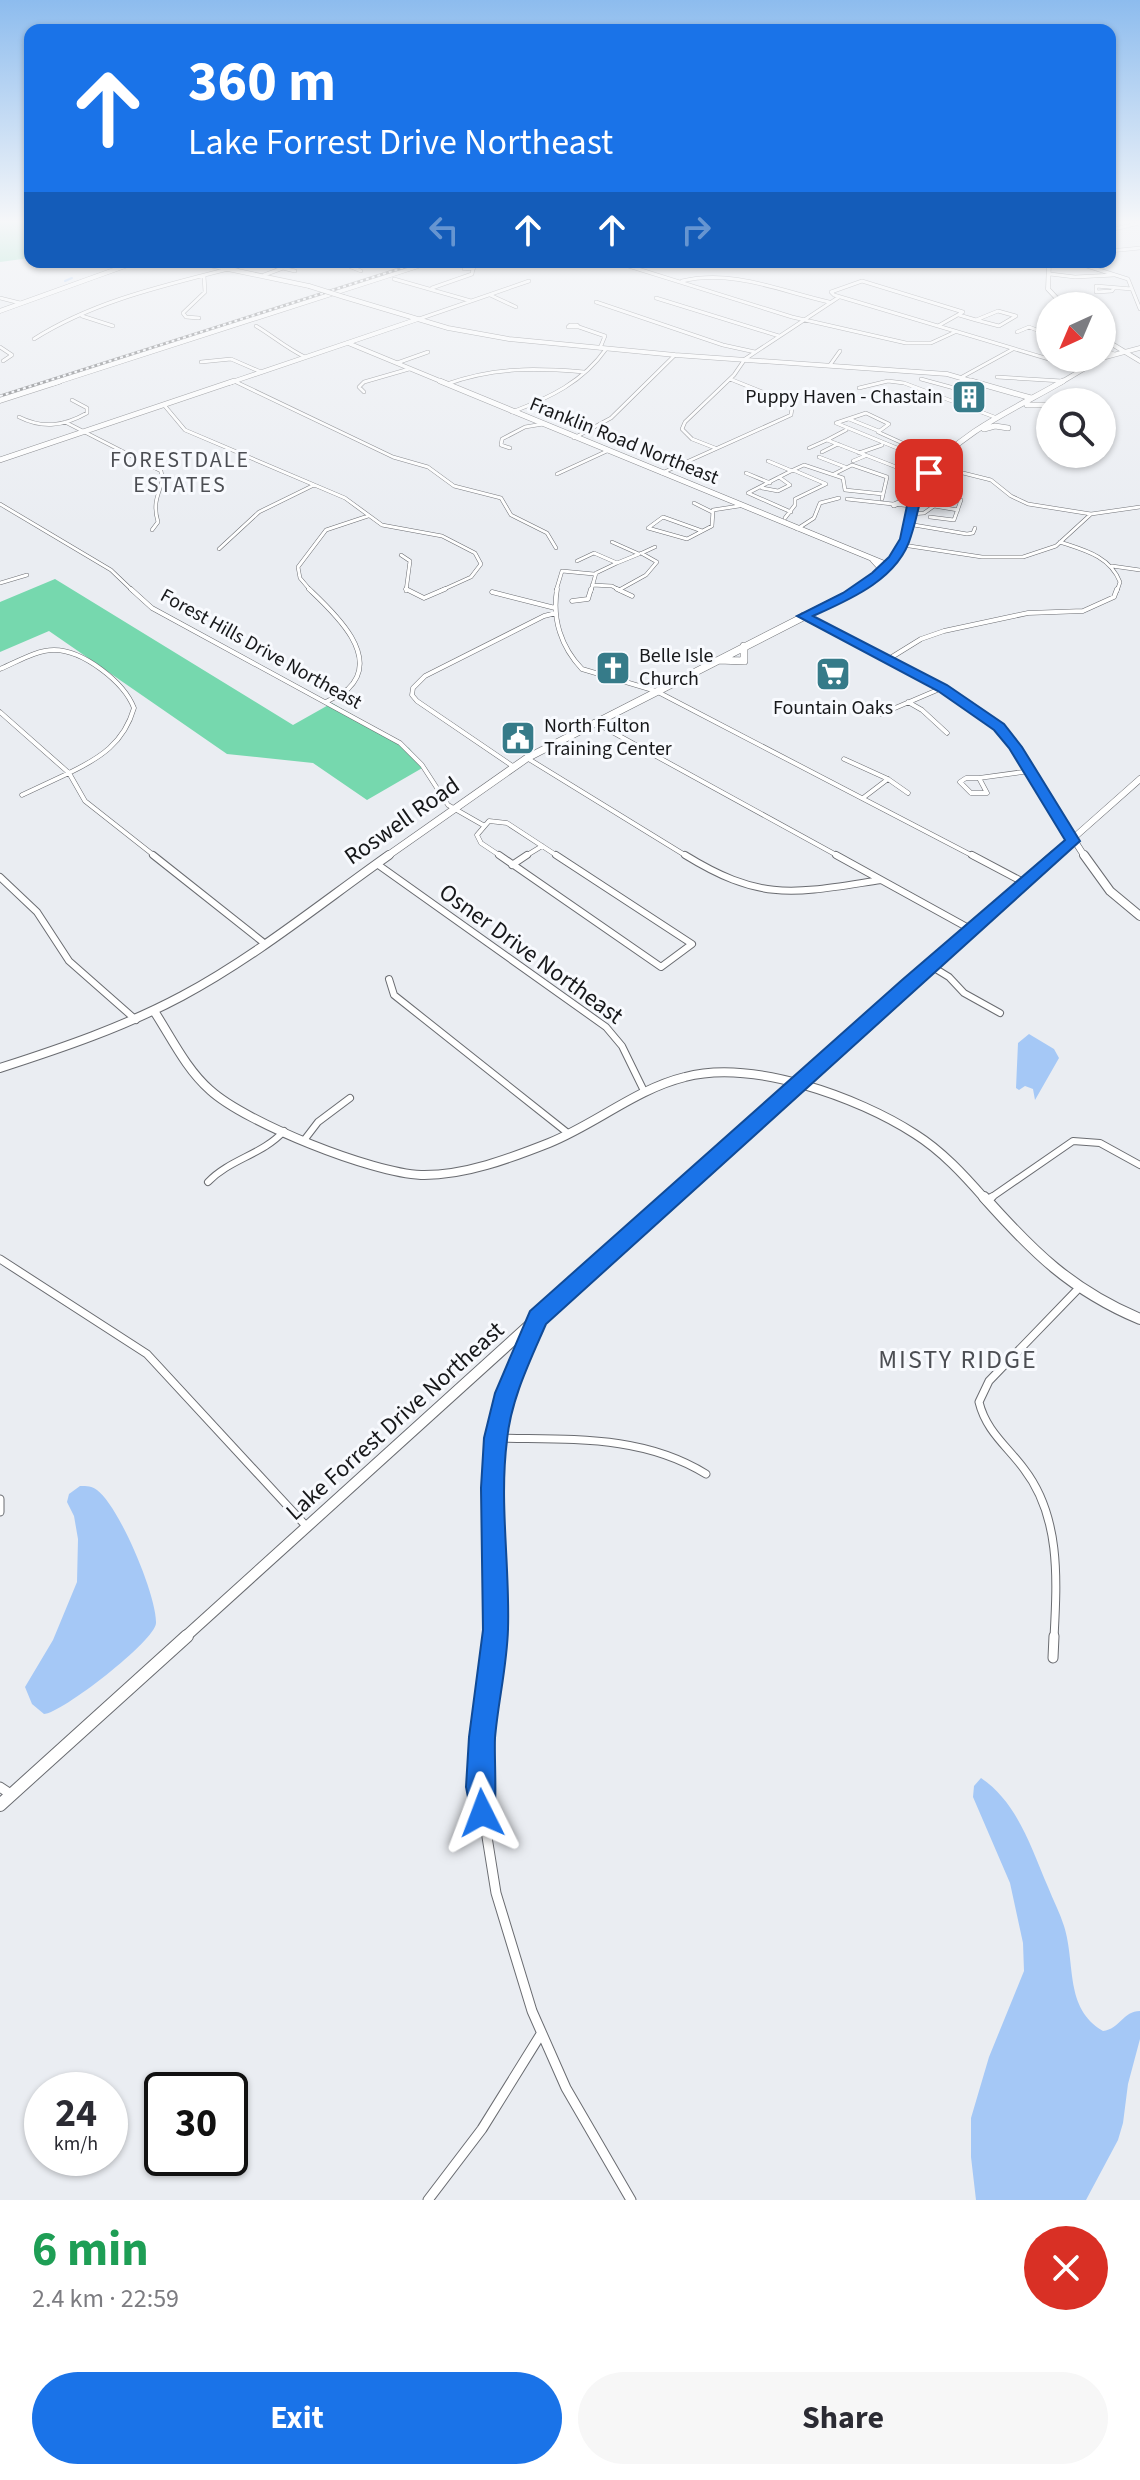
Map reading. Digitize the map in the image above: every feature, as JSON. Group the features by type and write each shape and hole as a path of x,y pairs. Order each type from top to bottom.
{"highway":[{"path":"0,392 219,323"},
{"path":"0,400 240,323"}],"main road":[{"path":"1116,353 1140,348"},
{"path":"1051,387 1077,372"},
{"path":"873,560 885,568 903,545 914,496 936,464 971,433 1036,395"},
{"path":"1012,409 1036,403"},
{"path":"971,433 995,426 1008,428 998,424 997,418"},
{"path":"894,505 914,496"},
{"path":"894,505 910,511"},
{"name":"Roswell Road","path":"0,1068 66,1048 136,1020 207,982 527,758 852,591 885,568"},
{"path":"716,660 744,661 744,646"}],"street":[{"path":"34,339 67,323"},
{"path":"102,323 113,326"},
{"path":"0,460 408,323"},
{"path":"436,323 509,339 606,349 933,373 962,377 1031,398"},
{"path":"657,323 723,345 755,352"},
{"path":"736,323 779,336"},
{"path":"715,448 689,437 683,426 730,379 745,359 799,323"},
{"path":"815,323 915,344 931,343 955,332"},
{"path":"927,323 1036,356"},
{"path":"938,326 944,323"},
{"path":"256,326 270,334 280,345 305,357"},
{"path":"579,327 605,336 600,348"},
{"path":"1017,332 1029,327 1036,330"},
{"name":"Franklin Road Northeast","path":"348,343 873,560"},
{"path":"1116,346 1140,361"},
{"path":"0,347 12,355 3,361"},
{"path":"512,412 556,393 584,372 606,349"},
{"path":"962,377 1013,349"},
{"path":"830,365 840,351"},
{"path":"397,363 428,352"},
{"path":"574,438 611,418 675,355"},
{"path":"201,362 231,359 261,372"},
{"path":"447,384 505,367 584,372"},
{"path":"364,392 359,387 364,382 409,369"},
{"path":"910,384 933,373"},
{"path":"997,377 1062,381"},
{"path":"662,473 768,428 793,412 790,404 783,400 730,379"},
{"path":"921,379 954,388"},
{"path":"1043,380 1051,383 1051,387"},
{"path":"234,381 393,457 428,467 454,486 501,498 511,515 547,533 556,548"},
{"path":"859,388 888,381 910,384 997,418"},
{"path":"19,417 41,426 83,416 88,410 72,400"},
{"path":"164,405 185,430 351,501 368,516 389,527 442,536 478,557 481,564 474,575 424,598 406,591 410,561 401,555"},
{"path":"868,437 889,424 866,413 836,423 913,457 991,480 1011,496 1028,504 1091,514 1140,507"},
{"path":"848,418 932,457 936,464"},
{"path":"848,429 855,421"},
{"path":"65,422 161,471 163,478 153,504 158,522 152,530"},
{"path":"510,448 501,445 502,439 525,427 543,424"},
{"path":"809,448 863,425"},
{"path":"860,433 872,428"},
{"path":"876,440 886,435"},
{"path":"827,440 924,480"},
{"path":"885,444 895,440"},
{"path":"838,444 820,455 845,467"},
{"path":"853,461 880,444 936,464"},
{"path":"895,448 904,444"},
{"path":"905,453 914,448"},
{"path":"557,474 607,451"},
{"path":"913,457 922,452"},
{"path":"926,461 932,457"},
{"path":"768,461 826,484 795,499 791,512 785,518"},
{"path":"791,512 748,494 792,470 808,465 846,481 843,501"},
{"path":"833,474 845,467 856,466 887,477 883,497 846,490"},
{"path":"746,473 770,483"},
{"path":"914,474 929,473"},
{"path":"762,488 774,492 790,485 779,477"},
{"path":"219,549 259,512 314,485"},
{"path":"930,517 954,520 961,500 931,496"},
{"path":"797,529 812,521 816,506 828,500 894,505"},
{"path":"723,507 728,501"},
{"path":"694,503 712,511 739,506"},
{"name":"Forest Hills Drive Northeast","path":"0,504 111,570 152,608 408,749 453,810"},
{"path":"910,511 924,513 934,506 958,510"},
{"path":"702,531 663,517 648,528 687,539 712,526 712,511"},
{"path":"903,545 1007,558 1038,554 1060,542 1069,530 1091,514"},
{"path":"326,702 347,690 357,677 352,634 344,620 301,581 298,567 326,530 368,516"},
{"path":"908,524 967,534 973,533 975,528"},
{"path":"612,542 657,562 646,575 619,590"},
{"path":"1060,542 1112,566 1140,570"},
{"path":"655,547 596,573 564,571 555,591 556,610 563,643 575,664 594,675 656,691 1025,883"},
{"path":"577,561 594,553 617,563"},
{"path":"887,660 921,639 944,631 1028,613 1076,612 1101,605 1114,597 1120,588 1119,577 1112,566"},
{"path":"572,601 588,599 596,573"},
{"path":"0,583 27,575"},
{"path":"592,585 632,596"},
{"path":"492,592 556,610"},
{"path":"514,767 417,701 412,695 413,688 425,676 556,610"},
{"path":"803,616 942,688 1005,732 1073,841 1110,891 1140,916"},
{"path":"0,669 41,653 62,651 75,654 130,696 134,708 124,737 102,756 22,795"},
{"path":"881,714 942,688"},
{"path":"908,702 947,733"},
{"path":"0,712 69,773 85,801 264,943"},
{"path":"594,722 972,930"},
{"path":"527,758 717,875 746,889 785,893 881,880"},
{"path":"844,759 888,779 908,793"},
{"path":"979,778 988,790 984,795 971,793 960,782 963,778 1030,771"},
{"path":"863,798 888,779"},
{"name":"Lake Forrest Drive Northeast","path":"0,1805 794,1086 1140,779"},
{"path":"453,810 483,825 502,821 692,944 661,967 477,839 483,825"},
{"path":"512,865 542,846"},
{"name":"Osner Drive Northeast","path":"377,864 606,1027 622,1046 644,1091"},
{"path":"0,877 37,912 69,961 136,1020"},
{"path":"931,966 949,977 964,993 1000,1013"},
{"path":"389,979 394,995 569,1134"},
{"path":"154,1011 198,1077 211,1091 249,1116 398,1172 426,1175 523,1153 569,1134 644,1091 678,1078 715,1073 738,1074 794,1086 865,1109 908,1130 939,1152 1043,1262 1079,1288 1140,1319"},
{"path":"305,1139 318,1122 350,1098"},
{"path":"208,1182 224,1165 267,1149 284,1131"},
{"path":"986,1201 1068,1142 1079,1139 1102,1143 1140,1165"},
{"path":"0,1259 147,1354 307,1527"},
{"path":"1053,1658 1057,1556 1049,1514 1028,1473 985,1425 979,1402 989,1381 1079,1288"},
{"path":"538,1318 506,1393 495,1438 496,1630 479,1787 496,1893 517,1969 541,2034 566,2088 631,2200"},
{"path":"495,1438 645,1446 679,1456 706,1474"},
{"path":"0,1499 0,1512"},
{"path":"0,1787 12,1795"},
{"path":"428,2200 482,2129 541,2034"}],"green space":[{"path":"55,579 293,725 332,703 409,748 424,767 367,800 313,763 227,754 49,631 0,652 0,602"}],"water":[{"path":"1029,1034 1054,1049 1059,1058 1035,1100 1033,1089 1025,1086 1019,1090 1016,1088 1018,1043"},
{"path":"80,1486 97,1490 106,1499 126,1532 144,1573 156,1623 141,1644 106,1675 69,1702 44,1714 32,1704 25,1687 53,1640 77,1582 78,1539 74,1516 67,1502 69,1494"},
{"path":"981,1778 1005,1800 1029,1842 1064,1926 1073,1984 1082,2010 1103,2031 1114,2027 1129,2014 1140,2011 1140,2039 1128,2084 1123,2123 1118,2140 1086,2200 976,2200 971,2118 989,2057 1024,1971 1023,1943 1010,1883 973,1797 974,1786"}],"railway":[{"path":"0,396 230,323"}],"place":[{"name":"Puppy Haven - Chastain","path":"969,397"},
{"name":"Belle Isle Church","path":"613,668"},
{"name":"Fountain Oaks","path":"833,674"},
{"name":"North Fulton Training Center","path":"518,738"}],"district":[{"name":"FORESTDALE ESTATES","path":"180,472"},
{"name":"MISTY RIDGE","path":"958,1359"}],"route":[{"path":"482,1813 479,1787 482,1737 496,1630 495,1438 506,1393 538,1318 908,984 1073,841 1005,732 942,688 803,616 848,596 883,571 894,559 907,533 914,496 929,473"}]}
